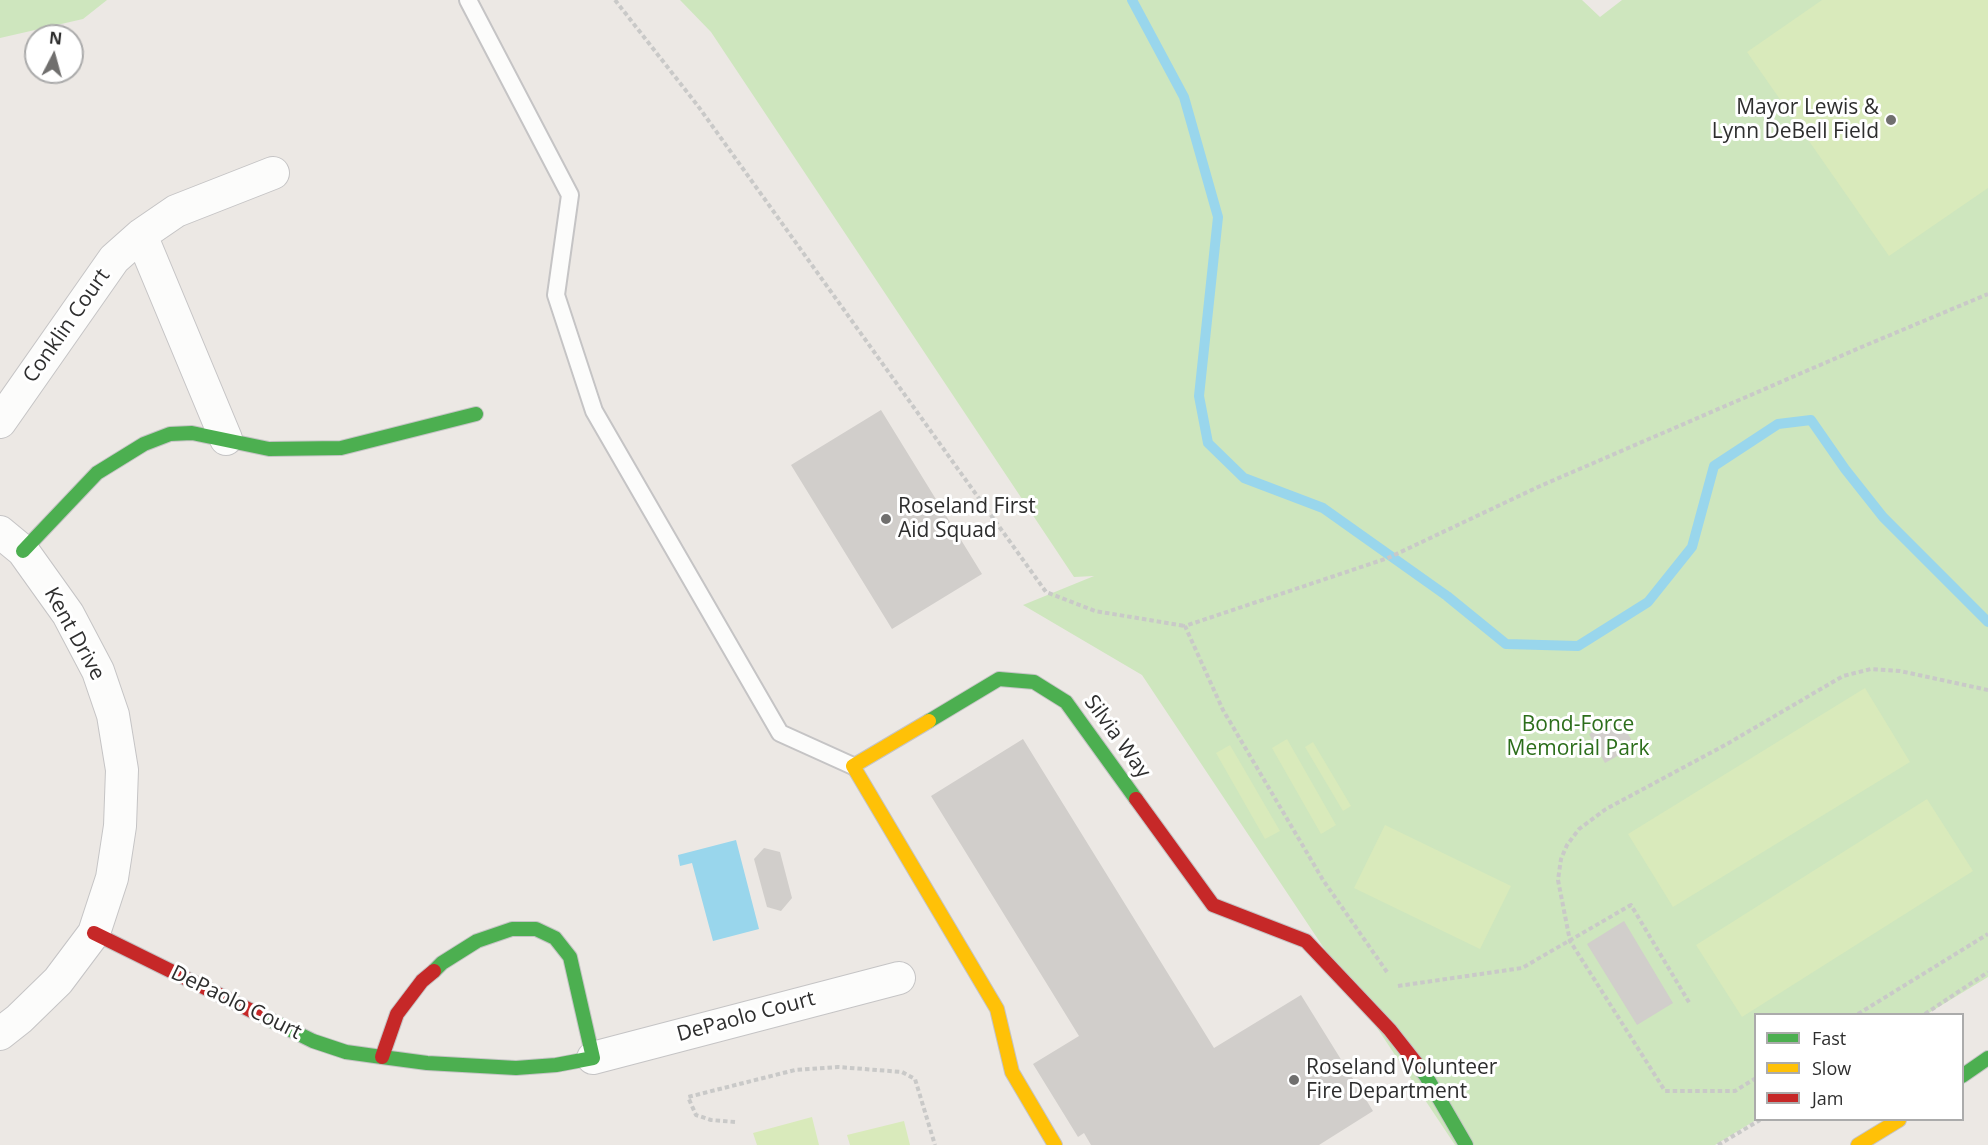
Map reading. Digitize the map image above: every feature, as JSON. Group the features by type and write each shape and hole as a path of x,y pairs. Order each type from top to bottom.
{"street":[{"name":"Conklin Court","path":"0,422 114,259 141,235 176,211 273,173"},
{"path":"141,235 226,439"},
{"path":"11,542 98,473 144,444 170,434 192,433 269,449 341,448 476,414"},
{"name":"Kent Drive","path":"0,1034 58,981 94,933 112,878 120,826 122,770 113,715 98,671 68,614 11,542"},
{"name":"Silvia Way","path":"853,766 999,679 1034,682 1066,702 1213,905 1306,941 1390,1030 1426,1076 1466,1145"},
{"path":"853,766 997,1010 1012,1072 1055,1145"},
{"path":"382,1057 397,1014 422,981 442,963 477,941 512,929 536,929 555,938 570,957 593,1058"},
{"name":"DePaolo Court","path":"94,933 313,1041 346,1052 428,1063 516,1068 556,1065 593,1058 898,978"},
{"path":"1964,1075 1988,1058"},
{"path":"1858,1145 1896,1121"}],"lane":[{"path":"468,0 570,195 556,295 594,411 780,733 853,766"}],"path":[{"path":"615,0 699,106 1046,592 1095,611 1185,626 1388,558 1549,482 1988,294"},
{"path":"1185,626 1223,710 1323,880 1390,977"},
{"path":"1754,1079 1735,1091 1665,1091 1570,941 1558,880 1561,859 1567,845 1579,829 1606,809 1727,744 1843,676 1871,669 1900,671 1988,690"},
{"path":"1397,986 1522,968 1631,905 1690,1004"},
{"path":"1860,1013 1988,934"},
{"path":"1926,1013 1988,972"},
{"path":"735,1122 718,1121 696,1115 688,1097 795,1070 838,1067 902,1072 915,1079 935,1145"},
{"path":"1718,1145 1757,1121"}],"green space":[{"path":"0,0 107,0 83,19 61,24 24,24 24,33 0,38"},
{"name":"Bond-Force Memorial Park","path":"680,0 1582,0 1600,17 1622,0 1988,0 1988,977 1929,1013 1754,1013 1754,1121 1715,1145 1455,1145 1142,675 1023,605 1094,576 1074,577 711,32"},
{"name":"Mayor Lewis & Lynn DeBell Field","path":"1822,0 1988,0 1988,188 1889,256 1747,52"},
{"path":"1865,688 1910,762 1673,907 1628,834"},
{"path":"1287,739 1336,825 1321,834 1272,748"},
{"path":"1313,742 1351,806 1343,811 1305,747"},
{"path":"1230,745 1280,831 1265,839 1216,753"},
{"path":"1927,799 1973,871 1742,1017 1696,945"},
{"path":"1385,825 1511,886 1480,949 1354,888"},
{"path":"812,1117 819,1145 757,1145 753,1133"},
{"path":"904,1121 910,1145 850,1145 847,1135"}],"water":[{"path":"736,840 759,929 713,941 692,863 680,866 678,855"}],"building":[{"name":"Roseland First Aid Squad","path":"881,410 982,574 892,629 791,465"},
{"path":"1618,717 1635,746 1605,763 1589,734"},
{"path":"1023,739 1214,1048 1301,995 1373,1111 1319,1145 1091,1145 1084,1133 1078,1137 1033,1064 1079,1036 931,796"},
{"path":"764,848 780,852 792,898 781,911 767,907 754,859"},
{"path":"1624,921 1673,1003 1637,1025 1587,944"}],"waterway":[{"path":"1132,0 1184,97 1218,217 1199,396 1208,443 1244,478 1323,508 1447,596 1506,644 1578,646 1648,602 1692,547 1714,466 1778,424 1811,420 1845,469 1883,517 1988,622"}],"traffic: fast":[{"path":"23,551 97,473 144,444 170,434 192,433 269,449 341,448 476,414"},
{"path":"929,721 999,679 1034,682 1066,702 1136,799"},
{"path":"256,1013 313,1041 346,1052 382,1057 427,1063 516,1068 556,1065 593,1058 570,957 555,938 536,929 512,929 477,941 442,963 434,971"},
{"path":"1964,1075 1988,1058"},
{"path":"1416,1063 1466,1145"}],"traffic: slow":[{"path":"929,721 853,766 997,1009 1012,1072 1055,1145"},
{"path":"1858,1145 1897,1121"}],"traffic: jam":[{"path":"1136,799 1213,905 1306,941 1390,1030 1416,1063"},
{"path":"94,933 256,1013"},
{"path":"382,1057 397,1014 422,981 434,971"}],"place":[{"name":"Mayor Lewis & Lynn DeBell Field","path":"1891,120"},
{"name":"Roseland First Aid Squad","path":"886,519"},
{"name":"Roseland Volunteer Fire Department","path":"1294,1080"}]}
